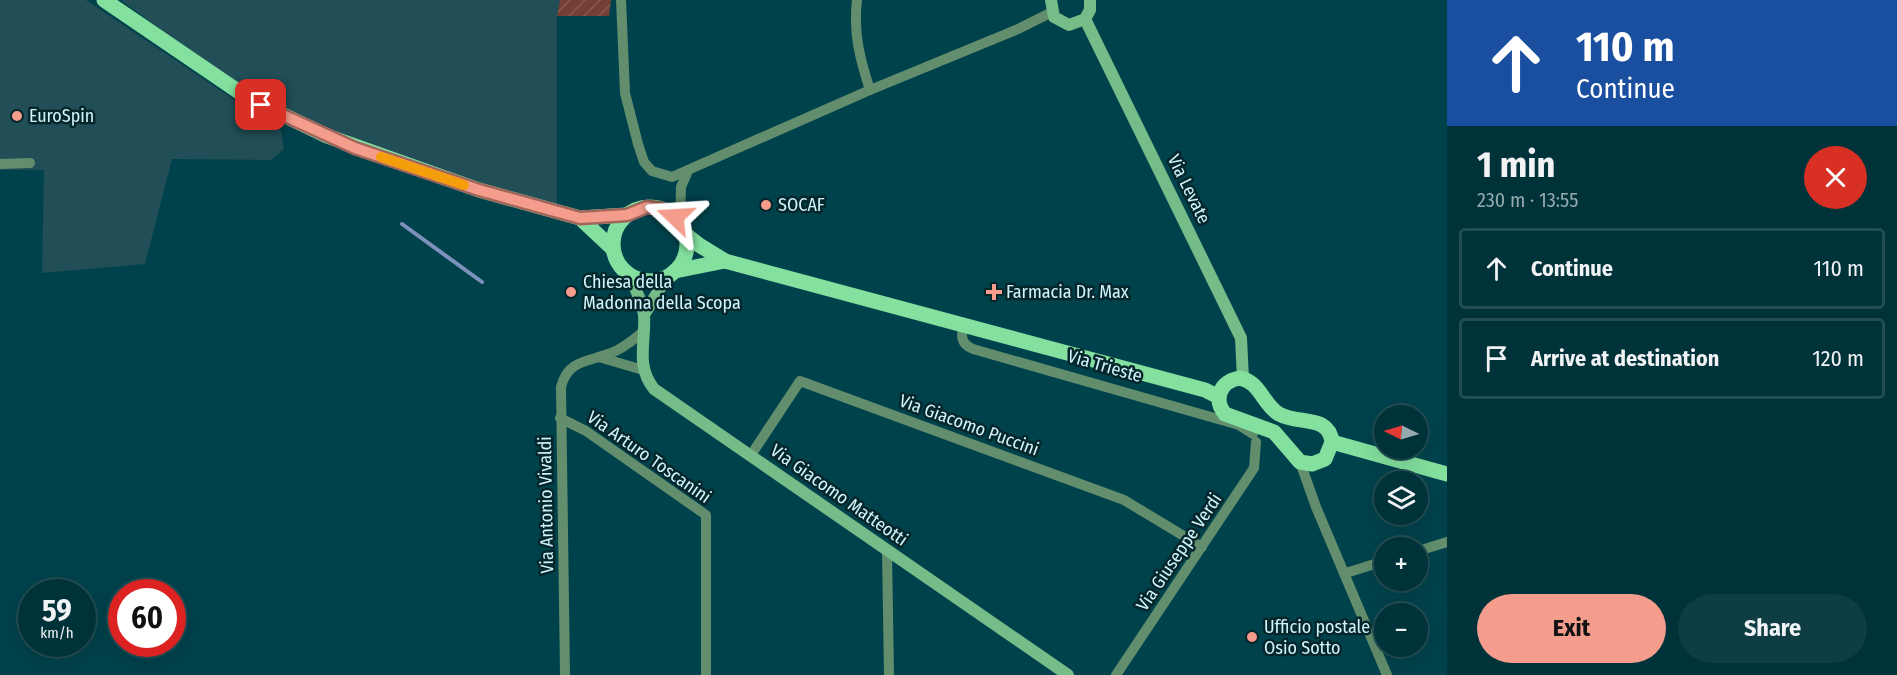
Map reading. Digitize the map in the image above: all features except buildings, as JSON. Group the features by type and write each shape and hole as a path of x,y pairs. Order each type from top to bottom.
{"main road":[{"path":"104,0 219,79 273,111 355,148 479,190 580,218 627,215"},
{"path":"655,207 669,212 699,245 725,261 645,281 629,275 618,264 613,249 615,230 627,215 640,208 655,207"},
{"path":"580,218 613,249"},
{"path":"671,274 686,254 683,228"},
{"name":"Via Trieste","path":"725,261 1205,390 1219,397"},
{"path":"1243,379 1252,383 1279,414 1323,425 1330,433 1332,442 1328,455 1322,461 1312,464 1300,462 1274,432 1225,414 1219,397 1225,384 1243,379"},
{"path":"1332,442 1447,474"}],"street":[{"path":"621,0 625,93 644,162 652,171 666,177 687,172 870,90 1018,29 1052,6 1059,21 1069,25 1085,20 1090,10 1090,0"},
{"path":"857,0 855,30 857,49 870,90"},
{"name":"Via Levate","path":"1085,20 1241,338 1243,379"},
{"path":"0,164 30,163"},
{"path":"683,228 681,187 687,172"},
{"path":"644,315 671,274"},
{"path":"598,357 643,370 644,315 629,275"},
{"name":"Via Trieste","path":"963,325 962,340 972,349 1239,425 1255,438"},
{"name":"Via Antonio Vivaldi","path":"565,675 560,418 564,377 574,365 585,359 613,353 643,332"},
{"name":"Via Giacomo Matteotti","path":"643,370 654,389 1068,675"},
{"name":"Via Giacomo Puccini","path":"751,455 800,381 1124,501 1203,547"},
{"name":"Via Arturo Toscanini","path":"560,418 586,431 706,514 706,675"},
{"name":"Via Giuseppe Verdi","path":"1116,675 1254,468 1255,438"},
{"path":"1300,462 1387,675"},
{"path":"1428,548 1447,543"},
{"path":"887,551 889,675"},
{"path":"1346,573 1374,564"}],"shaded area":[{"path":"0,0 86,0 281,131 284,149 271,160 172,159 145,264 42,273 44,170 0,170"},
{"path":"121,0 560,0 557,16 557,208 351,141 264,100 219,73"},
{"path":"560,0 611,0 609,16 557,16"}],"waterway":[{"path":"402,224 482,282"}],"slow traffic":[{"path":"381,157 464,185"}],"place":[{"name":"EuroSpin","path":"17,116"},
{"name":"SOCAF","path":"766,205"},
{"name":"Chiesa della Madonna della Scopa","path":"571,292"},
{"name":"Farmacia Dr. Max","path":"994,292"},
{"name":"Ufficio postale Osio Sotto","path":"1252,637"}],"route":[{"path":"261,105 355,148 479,190 580,218 627,215 647,207 662,209 675,217"}]}
